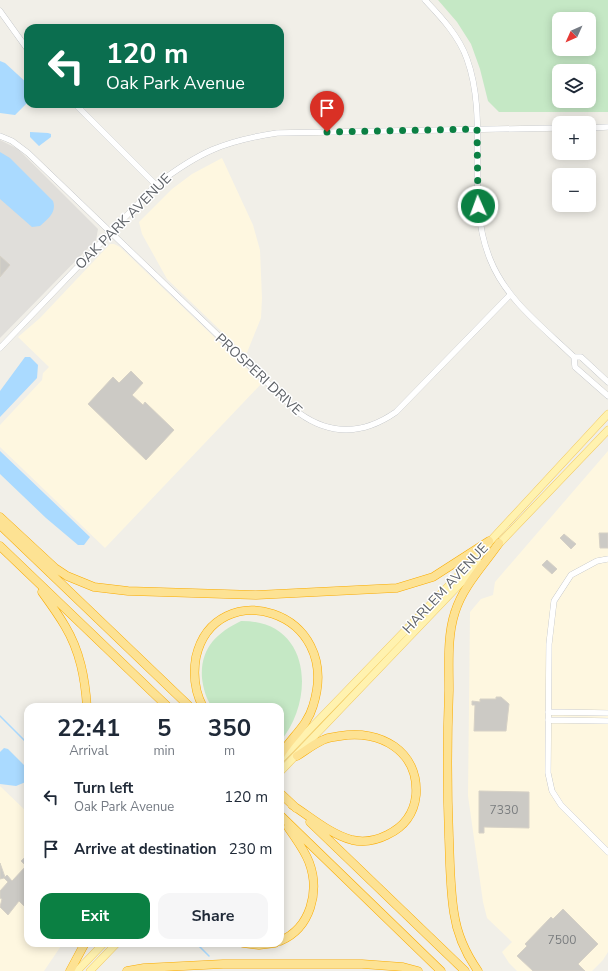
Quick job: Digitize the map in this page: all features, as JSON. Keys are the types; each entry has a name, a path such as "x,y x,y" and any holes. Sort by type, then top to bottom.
{"highway":[{"path":"0,517 62,573 94,587 128,591 256,594 397,588 433,577 489,541"},
{"path":"0,525 186,703"},
{"path":"478,971 469,957 459,934 452,896 448,813 447,725 451,632 455,612 462,597 499,543"},
{"path":"0,546 164,703"},
{"path":"34,580 65,625 75,644 83,674 87,703"},
{"path":"202,703 195,684 195,663 200,647 212,628 228,617 248,611 265,611 288,620 300,630 310,646 316,668 317,687 313,708 307,721 284,751"},
{"path":"292,805 333,833 354,840 376,841 396,831 405,822 413,811 415,800 415,778 407,759 402,752 388,742 373,736 350,734 323,739 297,756"},
{"path":"284,797 465,971"},
{"path":"284,819 441,971"},
{"path":"284,821 308,860 312,873 314,892 310,908 303,922 294,933 284,939"},
{"path":"70,971 83,947"},
{"path":"127,971 144,968 223,964 362,964 398,966 418,971"}],"main road":[{"name":"HARLEM AVENUE","path":"284,756 456,578 608,414"},
{"name":"HARLEM AVENUE","path":"284,769 608,430"},
{"path":"77,971 100,947"},
{"path":"90,971 113,947"}],"street":[{"path":"425,0 444,20 457,39 466,58 473,79 477,129 477,195 481,230 490,261 510,295 574,357 575,367 608,396"},
{"path":"0,11 24,44"},
{"path":"79,108 156,185"},
{"path":"596,128 608,127"},
{"name":"OAK PARK AVENUE","path":"0,348 156,185 180,166 210,149 244,138 277,133 552,128"},
{"name":"PROSPERI DRIVE","path":"0,136 12,141 28,153 299,413 310,421 334,429 361,429 374,426 396,412 510,295"},
{"path":"574,357 581,357 608,382"},
{"path":"608,559 597,561 571,575 554,601 550,620 548,712 548,773 552,791 561,805 608,852"},
{"path":"548,712 608,713"},
{"path":"548,720 608,721"}],"shaded area":[{"path":"0,140 18,149 98,229 96,240 0,338"},
{"path":"222,158 253,225 260,250 262,298 261,318 246,355 167,279 142,234 139,222 172,189 192,174"},
{"path":"110,244 120,247 262,383 105,548 0,447 0,425 42,380 43,373 49,367 18,337 40,318"},
{"path":"608,451 608,952 603,960 592,971 517,971 509,963 502,952 512,942 487,918 483,902 468,796 470,612 481,599 493,595 495,582"},
{"path":"0,786 24,809 24,947 60,947 44,971 0,971"}],"green space":[{"path":"438,0 608,0 608,112 499,112 488,101 480,69 471,44 457,22"},
{"path":"241,621 264,624 282,633 294,648 300,665 302,685 299,705 292,724 284,736 284,703 210,703 208,700 202,678 204,659 211,643 232,626"}],"water":[{"path":"0,61 5,63 24,80 24,106 15,115 0,113"},
{"path":"30,132 48,133 51,134 51,137 39,146 30,137"},
{"path":"0,152 10,158 53,201 53,212 40,226 32,227 0,199"},
{"path":"25,357 30,357 38,365 37,378 0,417 0,391"},
{"path":"0,451 90,537 84,545 78,545 46,518 0,474"},
{"path":"4,748 8,749 24,765 24,783 16,786 0,784 0,752"}],"building":[{"path":"0,256 10,265 0,277"},
{"path":"131,371 143,383 132,395 143,405 145,402 174,430 146,460 88,404 113,377 119,383"},
{"path":"599,533 608,533 608,548 600,548"},
{"path":"564,534 576,544 571,549 560,538"},
{"path":"547,560 557,569 552,574 542,565"},
{"path":"496,697 501,697 509,704 506,731 474,731 475,705 472,705 472,701 480,702 480,699 496,699"},
{"path":"479,791 529,792 529,828 484,827 484,833 479,833"},
{"path":"0,863 5,877 7,875 12,881 24,868 24,906 19,901 8,915 0,907 2,899 0,898 0,891 8,882 4,878 0,879"},
{"path":"563,909 598,944 578,964 585,971 533,971 517,956 527,946 525,944 551,917 553,919"}],"waterway":[{"path":"0,716 24,740"},
{"path":"200,947 209,956"}],"route":[{"path":"327,132 477,129 478,206"}]}
